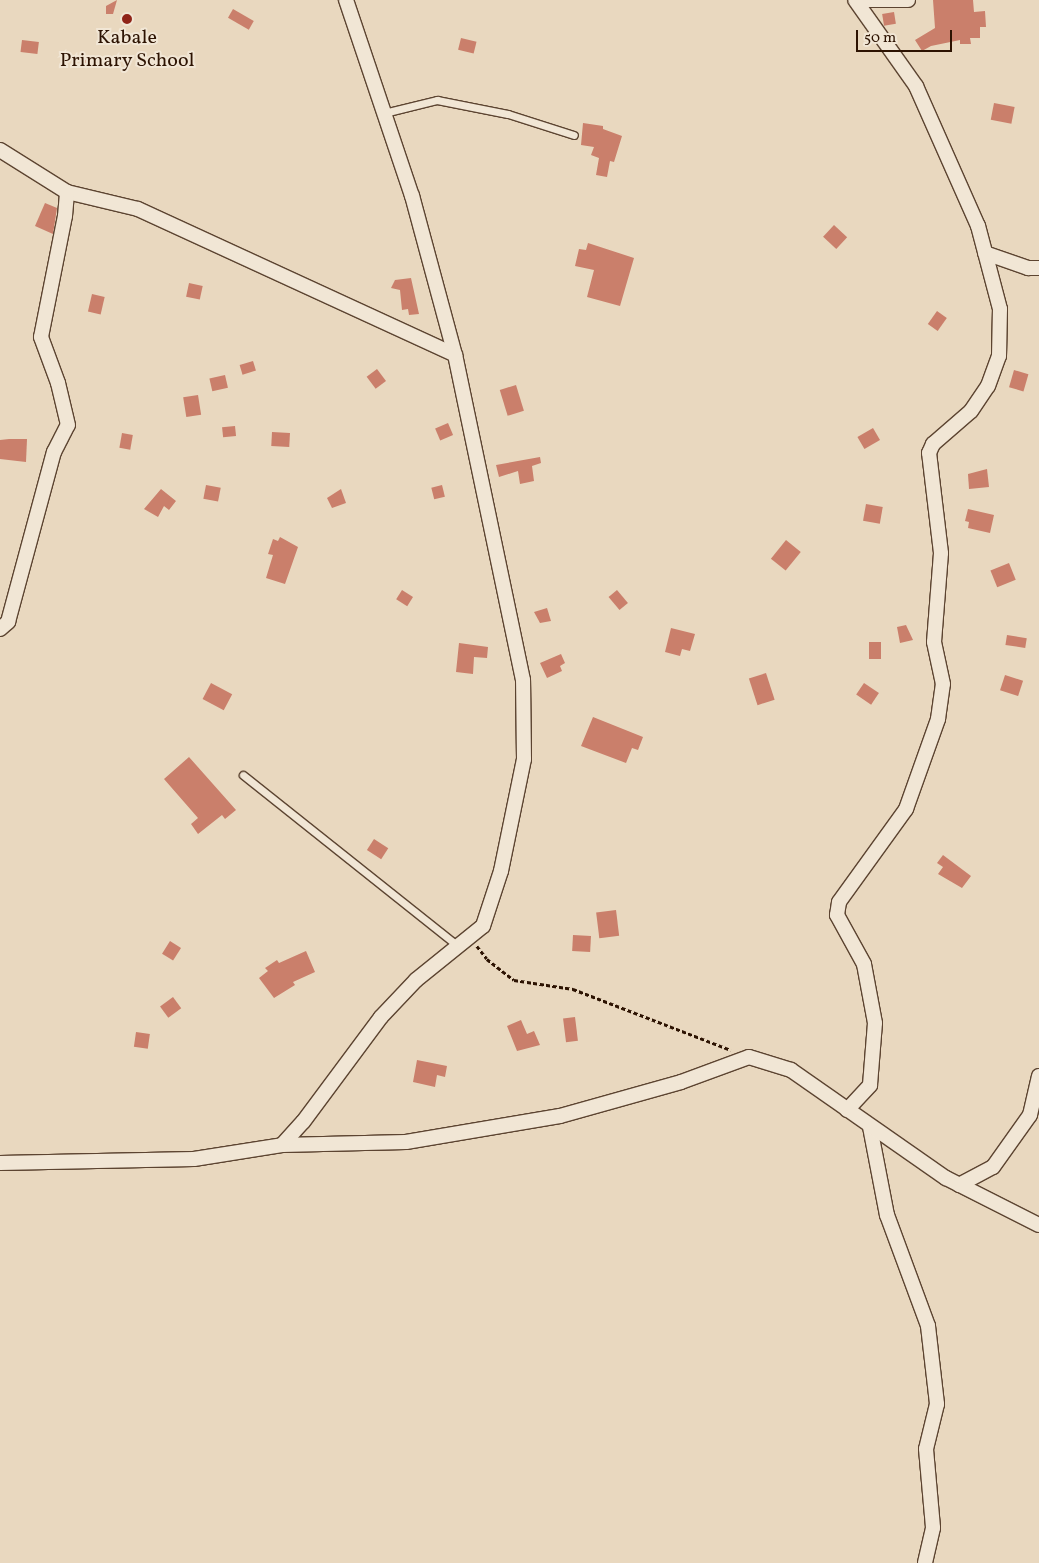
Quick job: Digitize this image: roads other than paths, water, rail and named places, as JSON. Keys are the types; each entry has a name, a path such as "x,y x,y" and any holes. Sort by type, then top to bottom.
{"street":[{"path":"282,1144 303,1122 381,1017 416,980 483,926 505,852 524,759 523,680 455,355 412,196 346,0"},
{"path":"847,1110 870,1085 875,1022 864,964 837,915 839,902 906,809 938,719 942,684 934,642 941,553 929,453 933,444 971,411 988,386 999,356 1000,309 978,226 916,86 855,0"},
{"path":"867,0 908,0"},
{"path":"0,150 67,192 138,209 455,355"},
{"path":"0,629 8,622 54,452 68,425 58,384 41,337 65,216 67,192"},
{"path":"985,253 1028,268 1039,268"},
{"path":"0,1163 194,1159 282,1144 406,1142 560,1116 681,1082 749,1057 792,1070 870,1126 959,1185 1039,1224"},
{"path":"959,1185 993,1167 1030,1114 1039,1076"},
{"path":"870,1126 887,1215 928,1326 936,1404 926,1449 933,1528 925,1563"}],"lane":[{"path":"384,113 437,100 508,114 574,134"},
{"path":"243,775 464,942"}],"place":[{"name":"Kabale Primary School","path":"127,19"}]}
